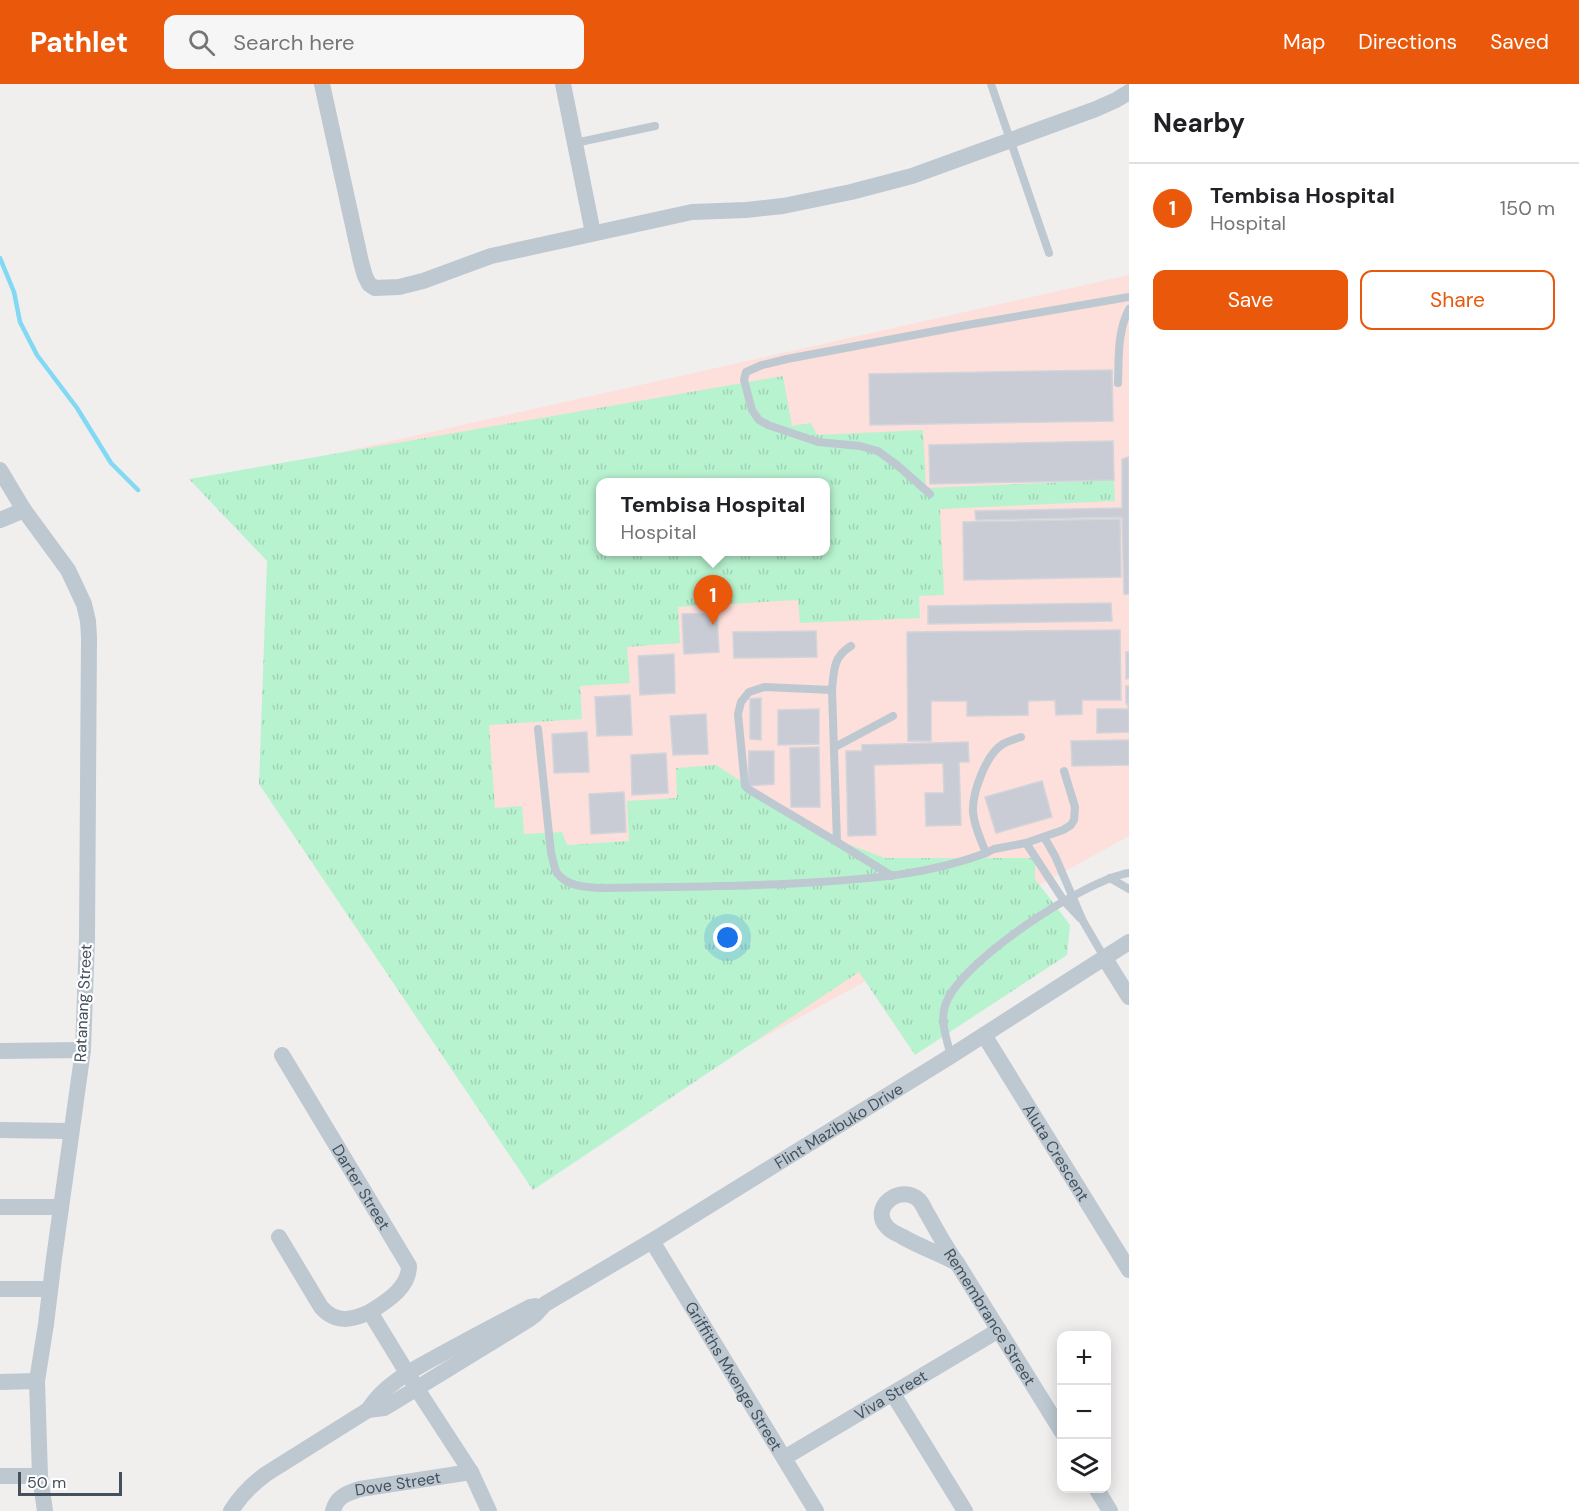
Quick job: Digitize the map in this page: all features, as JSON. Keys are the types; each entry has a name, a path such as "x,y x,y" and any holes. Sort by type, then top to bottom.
{"street":[{"path":"322,84 363,269 369,284 375,288 399,287 491,256 692,212 783,206 851,192 912,176 1096,109 1129,92"},
{"path":"562,84 593,233"},
{"path":"1096,109 1124,84"},
{"name":"Ratanang Street","path":"0,470 24,510 68,570 84,604 88,621 87,927 83,1050 37,1382 40,1476 45,1511"},
{"path":"0,520 24,510"},
{"name":"Flint Mazibuko Drive","path":"231,1511 239,1498 259,1479 368,1410 384,1408 417,1389 528,1320 545,1304 652,1241 951,1056 1129,942"},
{"path":"1104,957 1129,997"},
{"name":"Aluta Crescent","path":"984,1035 1129,1270"},
{"path":"0,1051 83,1050"},
{"name":"Darter Street","path":"279,1237 321,1307 335,1318 349,1319 370,1312 403,1286 407,1280 409,1266 282,1055"},
{"path":"0,1131 71,1131"},
{"name":"Remembrance Street","path":"957,1263 887,1228 881,1213 884,1204 891,1197 899,1194 910,1194 920,1200 1057,1424"},
{"path":"0,1207 61,1207"},
{"name":"Griffiths Mxenge Street","path":"652,1241 816,1511"},
{"path":"0,1289 50,1289"},
{"name":"Flint Mazibuko Drive","path":"368,1410 376,1397 407,1373 530,1306 545,1304"},
{"path":"370,1312 471,1472 489,1511"},
{"name":"Viva Street","path":"784,1458 999,1330"},
{"path":"0,1382 37,1382"},
{"path":"893,1394 965,1511"},
{"name":"Dove Street","path":"333,1511 339,1499 360,1489 471,1472"},
{"path":"0,1476 40,1476"},
{"path":"1099,1493 1110,1511"}],"lane":[{"path":"991,84 1049,252"},
{"path":"575,143 655,126"},
{"path":"930,494 878,451 860,446 818,442 759,420 752,410 744,380 746,372 762,365 787,359 1129,297"},
{"path":"1118,383 1121,334 1123,321 1129,309"},
{"path":"837,842 832,690 838,656 851,645"},
{"path":"832,690 764,687 749,692 741,702 738,714 745,786 892,876"},
{"path":"835,747 892,716"},
{"path":"538,729 551,853 556,872 567,882 580,887 779,884 892,876 933,869 965,861 994,849 1026,843 1071,825 1074,820 1075,807 1064,771"},
{"path":"986,853 973,810 976,789 995,751 1002,744 1021,737"},
{"path":"1044,837 1055,856 1083,921 1104,957"},
{"path":"1026,843 1064,901 1083,921"},
{"path":"951,1056 944,1028 944,1008 948,998 975,966 1027,923 1102,881 1129,873"},
{"path":"1110,878 1129,889"}],"shaded area":[{"path":"1129,275 1129,836 541,1160 294,463"}],"green space":[{"path":"783,376 792,426 811,423 817,435 923,430 926,488 1114,480 1115,501 940,509 944,595 919,596 920,618 800,623 798,600 678,607 680,643 627,647 630,683 580,686 582,719 489,725 495,808 522,806 524,834 562,832 567,845 629,841 627,801 677,798 676,768 716,765 824,835 885,858 1035,858 1035,879 1070,925 1067,955 915,1055 859,972 533,1190 259,784 267,561 189,479"}],"building":[{"path":"1112,370 1113,421 870,425 869,374"},
{"path":"1113,441 1114,480 930,484 929,445"},
{"path":"1129,457 1129,594 1124,594 1122,517 976,520 975,511 1122,508 1122,459"},
{"path":"1120,519 1121,577 964,580 963,522"},
{"path":"1111,603 1112,621 928,624 928,606"},
{"path":"717,613 719,652 684,654 682,614"},
{"path":"1120,630 1121,700 1082,700 1082,714 1056,715 1055,700 1028,701 1028,715 967,716 967,701 931,701 931,741 908,741 907,632"},
{"path":"816,631 817,657 734,658 733,632"},
{"path":"1126,652 1129,652 1129,678 1126,679"},
{"path":"674,654 675,693 640,695 638,656"},
{"path":"1126,686 1129,686 1129,709 1128,703 1126,704"},
{"path":"630,695 632,735 597,736 595,697"},
{"path":"761,698 761,740 750,739 750,699"},
{"path":"819,709 819,744 778,745 778,710"},
{"path":"1097,709 1129,709 1129,732 1097,733"},
{"path":"706,714 708,754 673,755 670,716"},
{"path":"587,732 589,772 554,773 552,734"},
{"path":"1129,740 1129,765 1072,766 1071,741"},
{"path":"968,742 969,762 959,762 961,825 926,826 925,793 944,793 943,763 874,765 876,835 848,836 846,751 862,751 862,745"},
{"path":"819,747 820,807 791,807 790,748"},
{"path":"749,751 774,751 774,784 748,786"},
{"path":"666,753 668,793 632,795 631,755"},
{"path":"1042,781 1052,817 996,833 985,797"},
{"path":"624,792 626,832 591,834 589,794"}],"waterway":[{"path":"0,258 14,292 20,322 37,355 77,408 111,463 138,490"}],"place":[{"name":"Tembisa Hospital","path":"713,625"}]}
